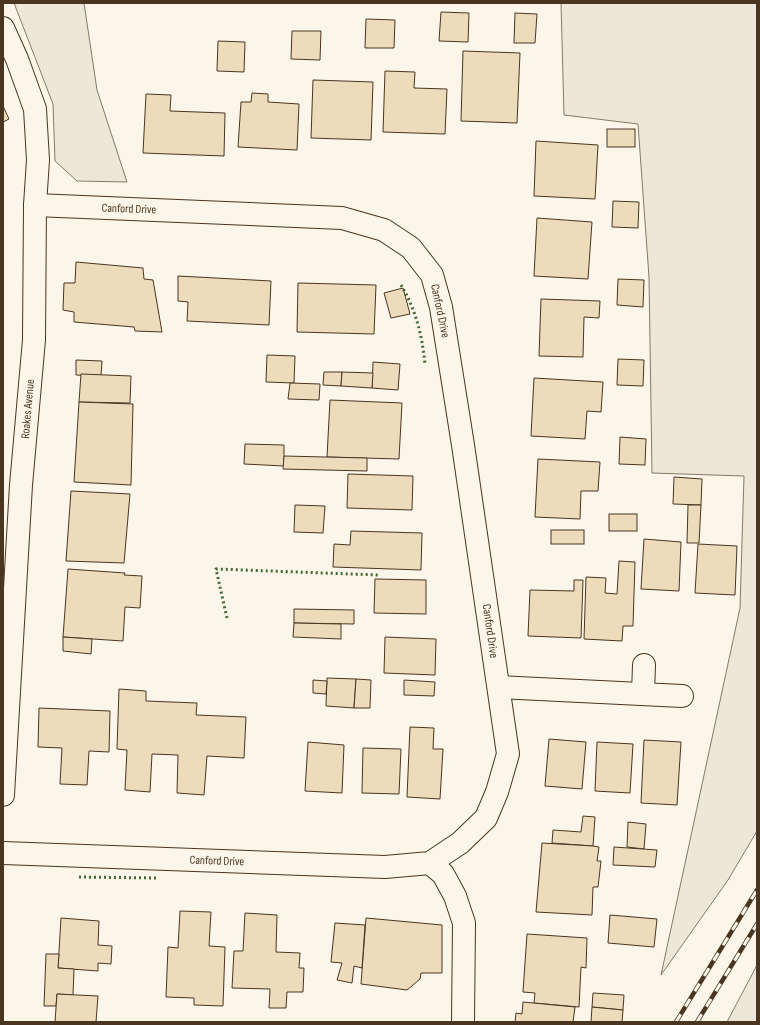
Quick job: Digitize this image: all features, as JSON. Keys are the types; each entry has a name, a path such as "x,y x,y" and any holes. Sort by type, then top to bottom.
{"street":[{"name":"Roakes Avenue","path":"3,28 17,59 34,109 38,160 35,205 34,340 11,513 3,796"},
{"name":"Canford Drive","path":"3,853 385,867 430,863 460,843 486,818 497,792 508,754 441,307 432,275 411,248 384,230 342,218 35,205"},
{"path":"643,694 644,665"},
{"path":"499,687 682,696"},
{"path":"430,863 443,874 456,896 464,923 463,1022"}],"shaded area":[{"path":"14,3 84,3 97,90 127,182 77,181 55,161 53,104"},
{"path":"561,3 757,3 757,831 728,880 661,975 740,608 744,476 652,473 649,277 638,124 564,115"},
{"path":"757,965 757,1022 727,1022"}],"building":[{"path":"441,12 469,13 468,42 439,41"},
{"path":"515,13 537,14 535,43 514,43"},
{"path":"366,19 395,20 394,48 365,48"},
{"path":"292,31 321,31 320,60 291,59"},
{"path":"218,41 245,42 244,72 217,71"},
{"path":"463,51 520,53 517,123 461,121"},
{"path":"385,71 415,72 414,88 447,89 445,134 383,132"},
{"path":"313,80 373,82 371,140 311,138"},
{"path":"252,93 268,94 268,102 299,104 297,150 238,147 241,102 251,102"},
{"path":"146,94 171,95 170,111 225,113 224,156 143,153"},
{"path":"3,106 9,119 3,122"},
{"path":"607,129 635,129 635,147 607,147"},
{"path":"536,141 598,145 595,199 534,196"},
{"path":"613,201 639,202 638,228 612,227"},
{"path":"537,218 592,222 588,279 534,276"},
{"path":"76,262 143,268 144,279 153,280 162,332 135,331 134,327 74,322 74,312 63,310 64,283 75,283"},
{"path":"178,276 271,281 269,325 187,321 188,302 178,301"},
{"path":"618,279 644,280 643,307 617,305"},
{"path":"298,283 376,285 374,334 297,332"},
{"path":"403,288 410,314 391,318 384,293"},
{"path":"541,299 600,301 599,318 584,317 583,357 539,356"},
{"path":"267,355 295,356 294,383 266,382"},
{"path":"618,359 644,360 643,386 617,385"},
{"path":"76,360 102,361 101,376 76,375"},
{"path":"373,362 400,364 398,390 372,388"},
{"path":"324,372 342,372 341,386 323,385"},
{"path":"342,372 373,373 372,388 341,386"},
{"path":"81,374 131,376 130,403 79,402"},
{"path":"534,378 603,382 601,412 587,411 585,439 531,436"},
{"path":"290,383 320,384 319,400 288,399"},
{"path":"330,400 402,403 399,459 327,457"},
{"path":"79,402 133,404 131,485 74,482"},
{"path":"620,437 646,439 645,465 619,464"},
{"path":"245,444 284,445 284,466 244,464"},
{"path":"284,456 367,458 367,471 283,469"},
{"path":"538,459 600,462 598,491 581,491 580,519 535,517"},
{"path":"348,474 413,476 412,510 347,508"},
{"path":"674,477 702,479 701,505 673,504"},
{"path":"71,491 130,494 124,563 66,561"},
{"path":"295,505 325,506 323,533 294,532"},
{"path":"688,505 701,505 699,543 687,543"},
{"path":"609,514 637,514 637,531 609,531"},
{"path":"551,530 584,530 584,544 551,544"},
{"path":"351,531 422,533 421,570 333,567 334,544 350,545"},
{"path":"644,539 681,542 679,591 641,589"},
{"path":"698,544 737,546 735,595 695,593"},
{"path":"619,561 635,562 633,626 623,626 622,641 584,639 586,577 606,578 605,593 617,594"},
{"path":"68,569 125,573 124,575 142,576 140,608 125,607 123,641 63,637"},
{"path":"375,579 426,580 426,614 374,613"},
{"path":"574,580 583,580 581,638 528,636 530,590 574,591"},
{"path":"294,609 354,610 354,624 294,623"},
{"path":"294,623 341,624 341,639 293,637"},
{"path":"63,637 92,639 91,654 63,651"},
{"path":"385,637 436,639 435,675 384,673"},
{"path":"327,678 356,679 354,708 326,706"},
{"path":"356,679 371,680 370,708 354,708"},
{"path":"313,680 327,681 326,694 313,693"},
{"path":"404,680 435,682 434,696 404,695"},
{"path":"119,689 146,691 146,701 197,703 196,715 246,717 244,758 207,756 204,795 177,793 178,755 152,754 150,792 125,790 127,750 117,749"},
{"path":"39,708 110,711 109,752 89,751 87,785 60,784 62,748 38,747"},
{"path":"410,727 434,728 433,749 443,749 440,799 407,797"},
{"path":"549,739 586,742 582,789 545,786"},
{"path":"644,740 681,742 677,805 641,803"},
{"path":"308,742 344,745 342,793 305,791"},
{"path":"597,742 633,744 630,793 595,791"},
{"path":"363,748 401,749 399,794 362,793"},
{"path":"583,816 595,817 593,846 552,843 553,830 581,832"},
{"path":"628,822 646,824 644,849 627,847"},
{"path":"542,843 599,847 597,861 601,861 598,887 593,887 592,915 536,912"},
{"path":"614,847 657,850 655,867 613,865"},
{"path":"180,911 211,912 209,946 225,947 223,1006 194,1005 194,998 166,997 168,947 178,948"},
{"path":"245,913 277,915 276,952 300,953 299,968 304,968 303,992 287,992 286,1008 269,1008 270,989 232,988 234,951 243,951"},
{"path":"610,915 657,919 654,947 608,943"},
{"path":"61,918 99,921 98,945 112,946 111,964 98,963 98,971 58,968"},
{"path":"366,918 442,925 442,973 421,973 420,979 407,990 361,984"},
{"path":"335,923 365,925 362,968 354,966 352,983 337,980 342,963 331,962"},
{"path":"527,934 587,938 586,968 581,967 579,1007 534,1003 535,993 523,992"},
{"path":"46,954 59,954 58,968 74,969 73,995 57,994 56,1006 44,1006"},
{"path":"593,993 624,995 623,1010 592,1007"},
{"path":"57,994 98,996 96,1022 55,1022"},
{"path":"523,1002 575,1007 573,1022 515,1022 516,1013 522,1014"},
{"path":"592,1007 623,1010 622,1022 591,1022"}],"railway":[{"path":"676,1022 757,890"},
{"path":"697,1022 757,924"}],"hedge":[{"path":"401,285 411,304 418,323 425,364"},
{"path":"227,618 216,569 378,575"},
{"path":"79,877 158,878"}]}
